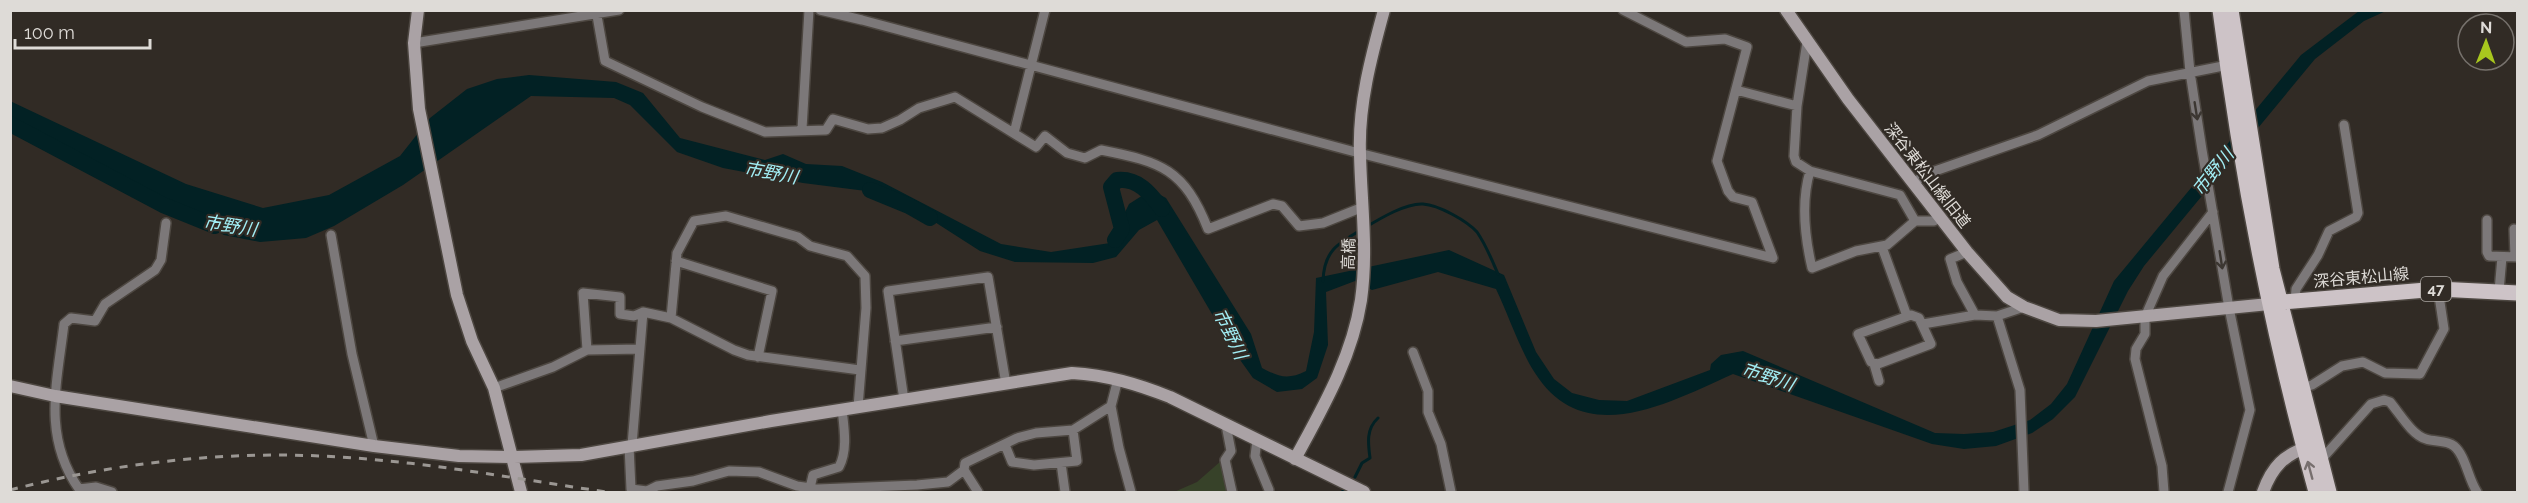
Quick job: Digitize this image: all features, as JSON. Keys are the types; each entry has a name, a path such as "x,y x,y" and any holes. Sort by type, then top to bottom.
{"main road":[{"path":"2220,10 2228,65 2239,99"},
{"path":"2231,10 2239,99 2249,168 2274,303 2310,447 2320,460 2329,492"},
{"name":"深谷東松山線","path":"2274,303 2438,289 2517,293"},
{"path":"2274,303 2301,388 2316,492"}],"street":[{"path":"418,10 414,43 414,72 432,175 457,295 472,341 494,388 514,457 521,492"},
{"path":"414,43 619,10"},
{"path":"802,129 809,10"},
{"path":"820,10 1359,153 1773,258 1752,202 1733,197 1728,191 1717,161 1747,47 1725,39 1686,42 1623,10"},
{"path":"1014,133 1045,10"},
{"name":"高橋","path":"1295,459 1332,391 1346,355 1360,301 1365,237 1359,153 1364,93 1384,10"},
{"name":"深谷東松山線旧道","path":"1786,10 1848,99 1967,252 2007,297 2041,315 2073,321 2140,317"},
{"path":"2184,10 2190,72 2202,150 2229,308 2250,410 2228,492"},
{"path":"597,12 605,61 702,107 765,132 826,130 833,119 868,129 882,128 919,108 955,97 1036,147 1045,136 1067,153 1085,158 1101,150 1165,168 1181,180 1196,200 1208,229 1273,204 1282,206 1299,226 1323,223 1363,207"},
{"path":"1807,42 1797,106 1794,156 1796,162 1810,171 1900,195 1916,221"},
{"path":"1900,195 1932,172 2038,135 2148,81 2228,65"},
{"path":"1736,90 1797,106"},
{"path":"2295,301 2296,289 2318,255 2329,231 2356,217 2358,213 2344,124"},
{"path":"1810,171 1806,191 1805,221 1812,268 1856,251 1882,247 1899,237 1916,221 1934,221 1940,218"},
{"path":"2164,492 2162,466 2135,359 2136,349 2145,334 2140,317 2163,276 2213,212"},
{"path":"671,318 677,253 694,221 726,216 798,237 810,246 847,256 864,276 866,308 858,407"},
{"path":"2487,220 2489,256 2516,257 2514,229"},
{"path":"112,492 96,487 79,489 70,476 54,427 64,324 71,318 95,321 105,304 155,270 161,260 166,223"},
{"path":"331,235 352,354 374,446"},
{"path":"1882,247 1907,316"},
{"path":"1967,252 1950,259 1961,291 1975,315"},
{"path":"2499,291 2502,257"},
{"path":"676,261 772,291 758,357"},
{"path":"904,400 888,291 988,277 1006,384"},
{"path":"2301,388 2312,385 2342,366 2363,362 2385,374 2420,374 2444,328 2438,289"},
{"path":"587,350 583,293 620,297 620,314 633,316 643,312 671,318 734,350 758,357 860,370"},
{"path":"2140,317 2274,303"},
{"path":"1923,324 1975,315 1997,316 2024,308"},
{"path":"643,312 630,445 631,489 647,491 657,486 693,481 729,471 759,472 797,486 810,488 948,482 964,470"},
{"path":"1874,364 1931,344 1919,318 1907,316 1858,334 1874,364 1879,381"},
{"path":"1997,316 2020,390 2024,492"},
{"path":"895,342 997,327"},
{"path":"494,388 553,367 587,350 640,349"},
{"path":"1413,352 1428,391 1428,412 1441,444 1451,492"},
{"path":"10,386 56,396 374,446 459,456 514,457 581,455 842,409 1072,373 1097,374 1118,379 1170,398 1364,492"},
{"path":"1118,379 1111,406 1131,492"},
{"path":"2320,460 2371,404 2384,400 2390,402 2417,434 2425,439 2453,445 2461,455 2470,482 2477,492"},
{"path":"978,492 964,470 964,463 1017,438 1036,433 1073,429 1111,406"},
{"path":"810,488 813,475 839,467 843,461 842,409"},
{"path":"1226,426 1230,451 1225,460 1232,492"},
{"path":"1005,445 1012,462 1034,465 1077,461 1073,429"},
{"path":"1257,441 1255,456 1269,490"},
{"path":"2263,492 2273,468 2282,460 2310,447"},
{"path":"1061,463 1065,492"}],"green space":[{"path":"1221,461 1230,492 1174,492 1197,482"}],"water":[{"path":"2359,11 2386,11 2364,21 2315,59 2144,266 2128,291 2075,397 2053,419 2032,433 1996,446 1964,449 1932,444 1733,374 1655,407 1628,413 1602,415 1577,410 1555,396 1535,373 1519,343 1496,289 1438,272 1372,290 1355,281 1326,292 1328,345 1317,378 1302,389 1277,392 1253,378 1233,350 1157,220 1139,230 1116,257 1093,263 1015,262 980,251 902,201 866,191 803,183 723,168 677,152 630,105 614,98 531,96 403,185 334,226 306,238 260,242 224,235 11,125 10,101 186,184 263,208 329,195 400,156 430,118 467,89 497,79 529,75 616,82 643,93 680,138 765,160 783,154 806,164 842,166 882,182 1001,244 1051,252 1110,243 1129,204 1151,190 1166,198 1251,334 1262,368 1274,374 1294,376 1306,371 1314,332 1316,278 1449,250 1504,275 1536,352 1554,379 1572,393 1599,400 1627,401 1710,370 1711,364 1721,355 1743,351 1935,433 1964,434 1993,432 2030,420 2051,404 2067,384 2114,281 2301,55"}],"waterway":[{"name":"市野川","path":"10,124 163,205 215,226"},
{"name":"市野川","path":"1115,240 1122,229 1111,187 1117,180 1137,184 1148,192 1162,209"},
{"name":"市野川","path":"870,190 909,206 930,218"},
{"path":"1366,227 1394,212 1416,204 1437,207 1460,219 1477,232 1498,274"},
{"path":"1323,281 1329,255 1339,244 1361,230"},
{"path":"1355,477 1362,463 1370,458 1368,442 1371,427 1378,418"}],"railway":[{"path":"10,490 138,465 267,455 386,461 449,468 607,492"}]}
